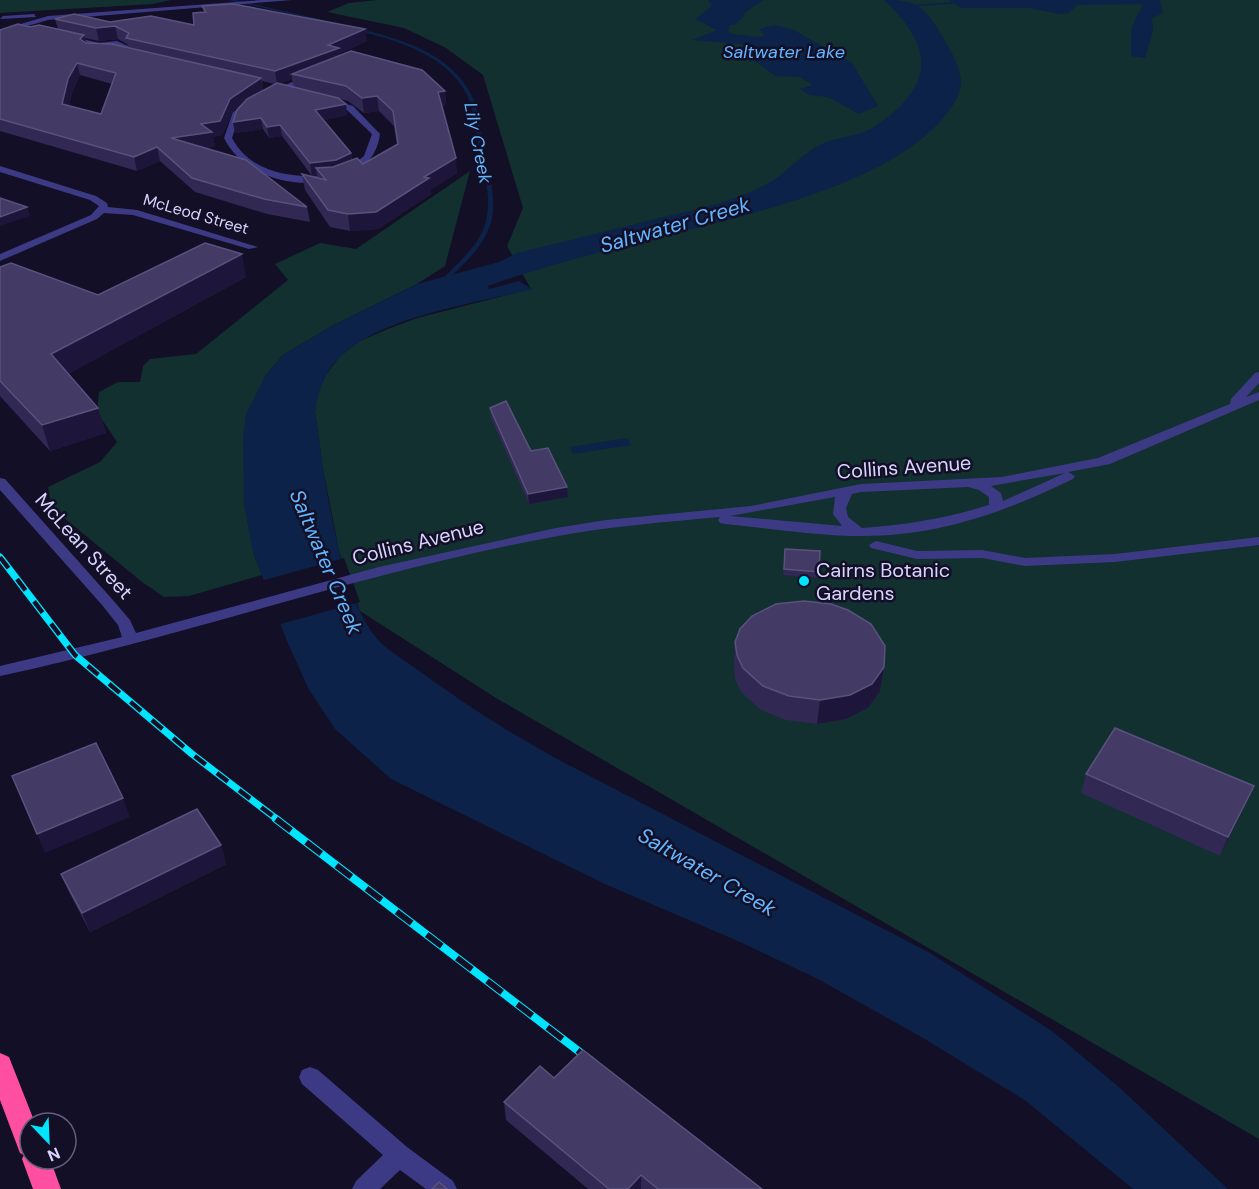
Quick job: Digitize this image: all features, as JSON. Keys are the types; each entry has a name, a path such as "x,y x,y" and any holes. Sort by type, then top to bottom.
{"highway":[{"path":"0,1065 18,1112"},
{"path":"40,1171 47,1189"}],"street":[{"path":"1,18 289,0"},
{"path":"0,33 48,18 214,6"},
{"path":"72,14 154,12 164,19"},
{"path":"1,18 16,19 20,26 41,32"},
{"path":"0,33 31,34"},
{"path":"53,35 95,46"},
{"path":"61,41 95,46 125,45 124,49 116,52 129,55"},
{"path":"316,97 344,105 359,116 376,134 373,151 363,165 346,173 309,180 294,179 246,162 231,147 228,138 236,114 279,90 320,74"},
{"path":"268,88 300,94"},
{"path":"0,169 93,198 104,206 94,217 0,258"},
{"name":"McLeod Street","path":"102,210 134,212 254,246"},
{"name":"Collins Avenue","path":"1228,409 1259,376"},
{"name":"Collins Avenue","path":"671,519 749,521 861,532 924,527 996,508 1259,396"},
{"name":"Collins Avenue","path":"0,671 75,655 379,572 556,532 606,524 751,510 847,490 967,483 1036,476 1105,461"},
{"name":"McLean Street","path":"0,482 107,602 125,624 131,640"},
{"path":"967,483 984,487 996,496 996,508"},
{"path":"847,490 838,503 838,512 847,525 861,532"},
{"path":"876,545 917,555 982,554 1025,562 1115,558 1259,541"},
{"name":"Collins Avenue","path":"0,681 75,655"},
{"path":"310,1077 399,1155 445,1189"},
{"path":"364,1189 399,1155"}],"green space":[{"path":"0,0 171,0 153,4 0,13"},
{"name":"Cairns Botanic Gardens","path":"377,0 1259,0 1259,1139 496,698 360,611 339,551 323,469 315,412 317,394 326,375 340,356 360,341 388,329 417,318 531,289 507,246 523,208 483,75 446,48 404,28 327,12 349,3"},
{"path":"470,171 445,266 417,284 332,326 283,355 265,376 253,552 262,575 189,596 164,597 142,582 52,508 48,487 100,462 117,442 97,412 99,392 118,382 140,382 143,366 150,359 196,354 288,280 275,264 320,243 356,249"}],"water":[{"name":"Saltwater Lake","path":"708,0 764,0 744,13 736,24 730,25 728,31 732,34 761,37 765,35 759,29 774,25 792,29 852,63 878,106 859,114 828,97 809,95 800,89 813,85 800,77 776,76 747,56 753,49 742,44 692,40 717,30 695,19 712,6"},
{"name":"Saltwater Creek","path":"884,0 912,3 930,17 954,58 961,78 959,92 947,113 920,140 885,163 844,183 798,199 751,214 572,260 488,286 489,289 519,281 532,289 406,320 360,341 336,361 323,381 315,412 328,500 344,567 366,623 381,643 435,683 470,707 561,761 930,953 1052,1031 1120,1088 1228,1189 1133,1189 1026,1101 923,1038 818,979 738,941 607,885 391,779 335,729 308,688 287,641 253,552 244,505 243,439 246,414 265,376 283,355 332,326 417,284 499,262 517,253 728,201 774,180 818,146 874,127 894,112 908,97 917,82 921,66 920,51 913,34"},
{"path":"949,0 1160,0 1163,13 1152,18 1153,31 1145,58 1131,56 1131,28 1143,4 1077,5 1069,13 1059,14 1030,8 961,8"},
{"path":"627,438 631,445 573,454 570,447"}],"pier":[{"path":"344,558 360,602 277,625 261,581"}],"building":[{"path":"233,4 365,29 328,45 339,48 275,71 126,38 129,33 115,26 96,28 55,19 74,14 110,22 151,16 194,25 193,13 206,12 202,6"},
{"path":"18,24 30,27 39,25 84,35 80,39 86,43 112,44 261,78 230,99 220,121 201,124 212,132 171,138 246,160 307,207 264,199 192,178 157,147 134,157 0,119 0,30","holes":["77,63 116,73 101,114 62,104 68,79"]},
{"path":"351,51 422,70 445,91 438,92 456,158 424,177 429,178 376,212 348,214 328,210 302,174 326,180 316,168 333,167 357,158 363,164 398,144 393,111 377,96 362,98 346,86 292,74"},
{"path":"277,83 338,98 346,104 315,110 351,153 336,160 310,163 280,125 267,127 261,118 233,122 237,110 247,99"},
{"path":"0,198 27,207 0,217"},
{"path":"205,243 242,254 51,354 98,408 42,425 0,381 0,267 11,263 98,295"},
{"path":"506,401 531,451 548,448 567,487 528,494 490,408"},
{"path":"785,549 820,551 819,572 784,569"},
{"path":"804,601 831,604 848,610 871,624 885,646 884,667 872,684 850,695 820,700 789,696 763,686 743,668 737,655 735,642 740,629 752,616 776,604"},
{"path":"1115,728 1254,786 1228,837 1086,774"},
{"path":"96,743 123,798 37,834 12,776"},
{"path":"197,809 221,845 82,913 61,874"},
{"path":"583,1050 762,1189 658,1189 641,1175 628,1189 609,1189 504,1102 540,1066 554,1078"},
{"path":"439,1182 447,1189 432,1189"}],"waterway":[{"name":"Lily Creek","path":"230,0 335,23"},
{"path":"917,5 952,3"},
{"name":"Lily Creek","path":"356,29 404,43 435,59 460,80 472,101 489,186 489,221 476,246 442,283"}],"railway":[{"path":"0,557 75,655 192,754 278,820"},
{"path":"276,819 594,1063"}],"place":[{"name":"Cairns Botanic Gardens","path":"804,581"}]}
